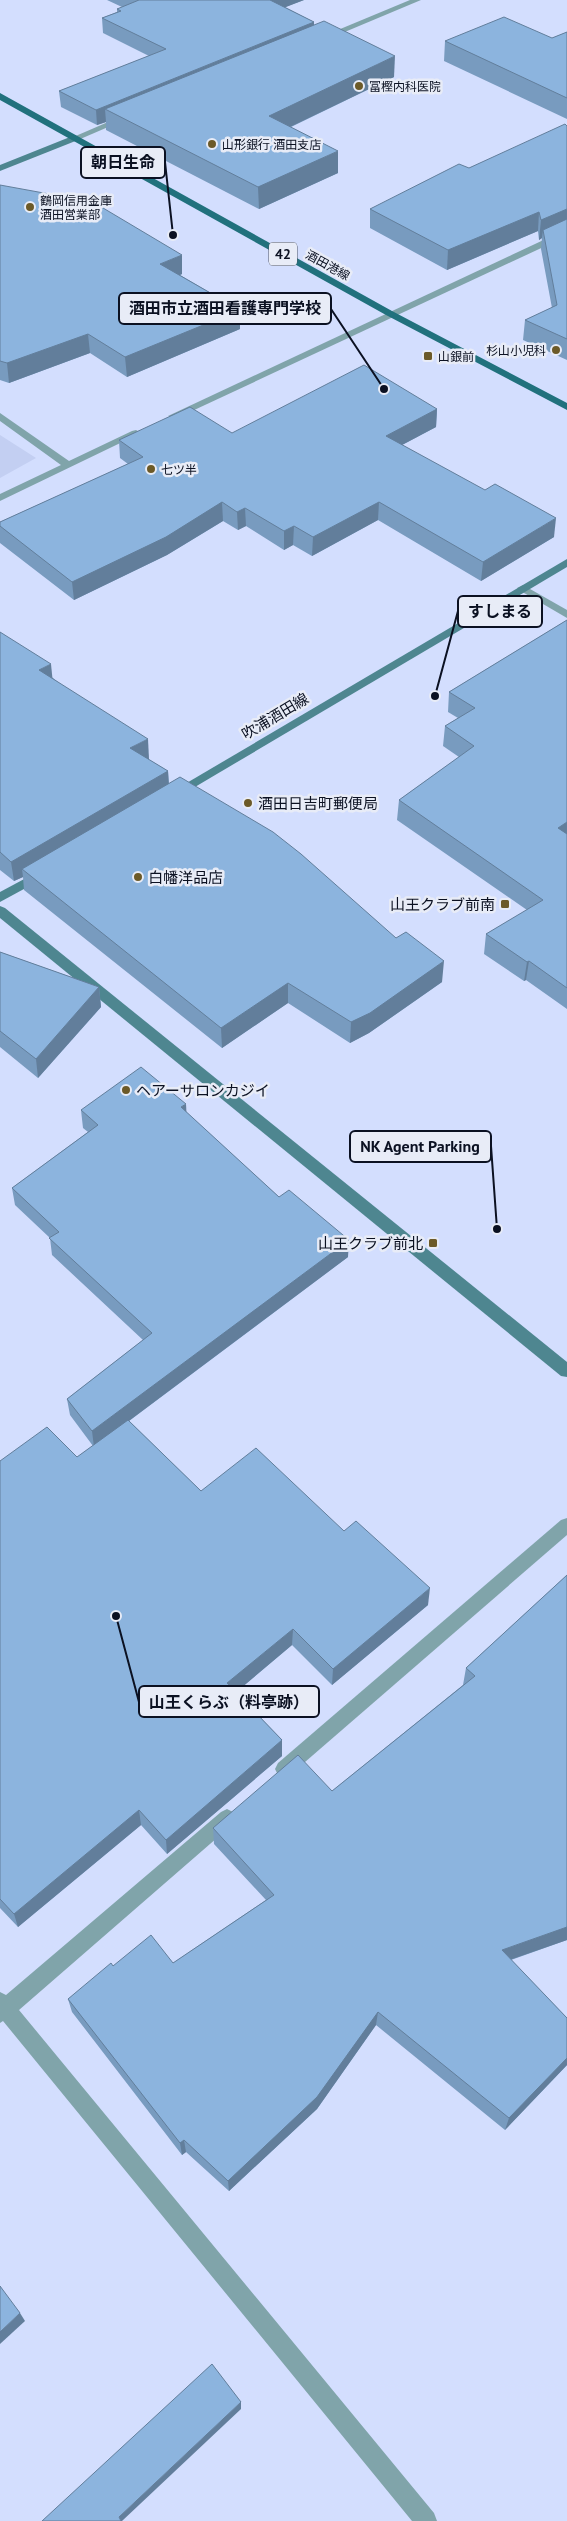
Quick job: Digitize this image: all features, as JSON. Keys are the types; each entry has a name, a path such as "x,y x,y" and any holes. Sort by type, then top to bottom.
{"main road":[{"name":"酒田港線","path":"0,96 389,313 567,407"}],"street":[{"path":"316,41 417,0"},
{"path":"0,168 131,116"},
{"path":"166,419 389,313 567,232"},
{"path":"0,416 68,465"},
{"path":"0,498 148,427"},
{"name":"吹浦酒田線","path":"163,801 567,562"},
{"path":"523,588 567,614"},
{"path":"0,898 51,867"},
{"path":"0,911 567,1371"},
{"path":"267,1783 567,1525"},
{"path":"238,1809 2,2008 426,2521"}],"shaded area":[{"path":"0,435 36,458 0,478"}],"building":[{"path":"139,0 270,0 314,22 96,110 59,91 166,49 102,18 121,11 117,9"},
{"path":"504,17 552,38 567,32 567,98 445,41"},
{"path":"324,21 395,56 269,116 338,151 258,187 105,109"},
{"path":"565,124 567,126 567,209 541,220 539,212 448,250 370,209 459,164 469,168"},
{"path":"0,185 93,202 182,255 160,264 240,310 125,357 88,334 7,363 0,361"},
{"path":"567,219 567,339 525,320 557,305 543,230"},
{"path":"364,365 437,409 386,436 485,490 495,484 556,518 483,562 379,502 313,537 294,526 284,531 245,508 237,512 222,502 166,537 72,582 0,526 0,522 143,457 119,440 190,407 232,433"},
{"path":"567,620 567,822 558,828 567,834 567,988 486,934 543,900 399,800 474,746 445,726 475,708 449,692"},
{"path":"0,632 51,664 39,670 148,739 130,748 168,771 11,862 0,852"},
{"path":"180,777 273,832 301,854 396,938 406,932 444,961 370,1013 351,1022 288,983 221,1028 22,869"},
{"path":"0,952 99,987 36,1059 0,1031"},
{"path":"141,1067 186,1104 181,1107 279,1197 289,1190 349,1240 92,1431 67,1399 152,1333 49,1238 59,1232 12,1188 98,1125 81,1110"},
{"path":"128,1420 201,1491 256,1448 344,1531 356,1521 430,1588 333,1669 293,1629 227,1683 282,1740 166,1840 139,1810 14,1914 0,1899 0,1461 47,1427 77,1457"},
{"path":"567,1575 567,1927 502,1950 567,2018 567,2058 509,2118 378,2012 317,2097 228,2181 184,2140 180,2143 68,1999 111,1963 113,1966 151,1935 173,1963 274,1895 213,1828 298,1755 332,1791 475,1676 466,1668"},
{"path":"0,2286 20,2313 0,2332"},
{"path":"212,2364 241,2402 119,2517 121,2521 42,2521"}],"place":[{"name":"冨樫内科医院","path":"359,86"},
{"name":"山形銀行 酒田支店","path":"212,144"},
{"name":"鶴岡信用金庫 酒田営業部","path":"30,207"},
{"name":"朝日生命","path":"173,235"},
{"name":"杉山小児科","path":"556,350"},
{"name":"山銀前","path":"428,356"},
{"name":"酒田市立酒田看護専門学校","path":"384,389"},
{"name":"七ツ半","path":"151,469"},
{"name":"すしまる","path":"435,696"},
{"name":"酒田日吉町郵便局","path":"248,803"},
{"name":"白幡洋品店","path":"138,877"},
{"name":"山王クラブ前南","path":"505,904"},
{"name":"ヘアーサロンカジイ","path":"126,1090"},
{"name":"NK Agent Parking","path":"497,1229"},
{"name":"山王クラブ前北","path":"433,1243"},
{"name":"山王くらぶ（料亭跡）","path":"116,1616"}]}
